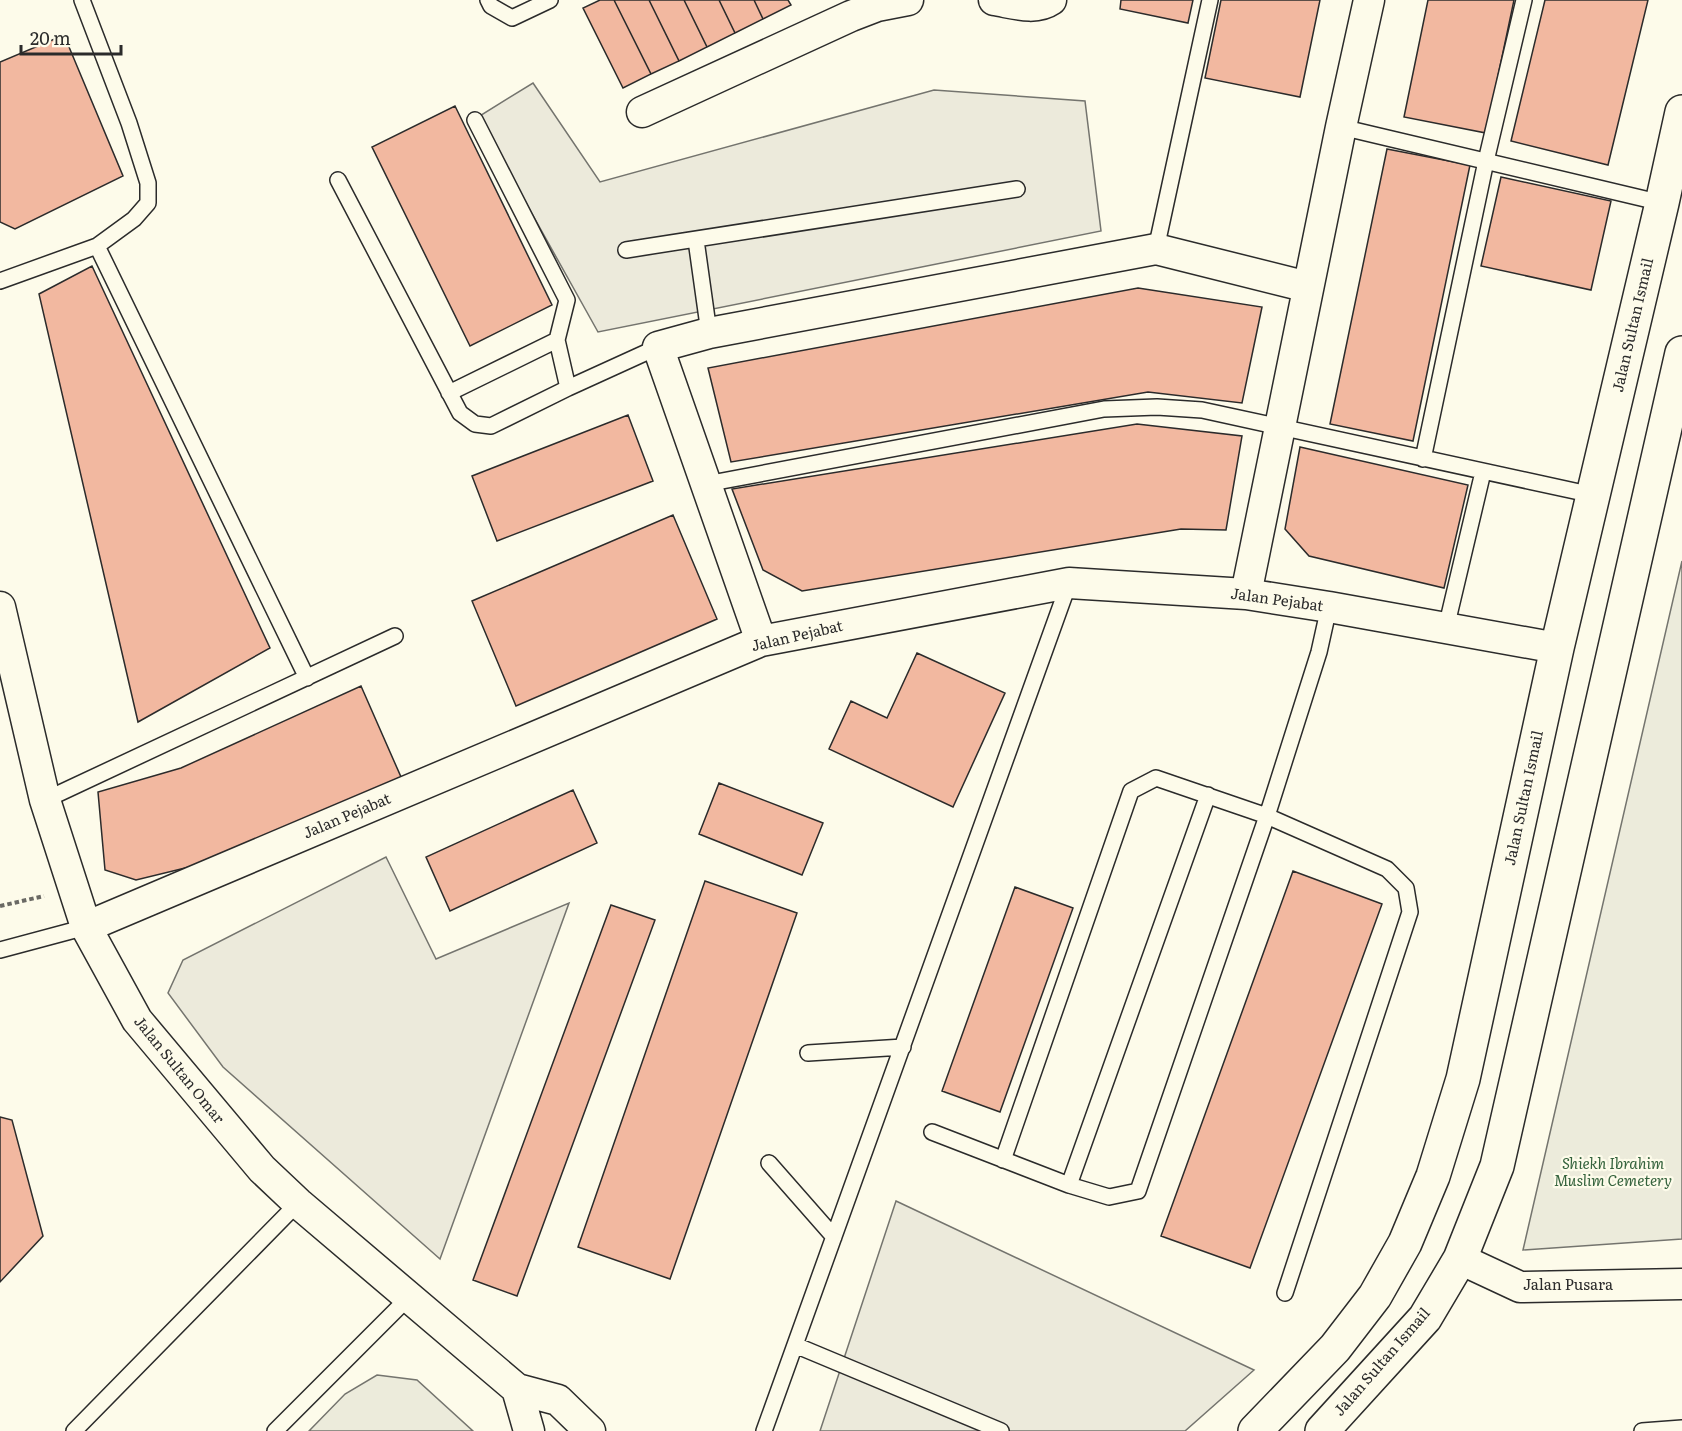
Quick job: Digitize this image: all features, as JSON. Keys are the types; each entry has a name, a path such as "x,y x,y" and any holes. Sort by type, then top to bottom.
{"main road":[{"name":"Jalan Sultan Ismail","path":"1255,1431 1335,1348 1375,1296 1405,1243 1433,1176 1463,1079 1557,648 1682,112"},
{"name":"Jalan Sultan Ismail","path":"1322,1431 1425,1317 1460,1259 1497,1166 1682,353"}],"street":[{"path":"642,112 851,16 877,6 908,0"},
{"path":"994,0 1029,6 1044,5 1051,0"},
{"path":"1246,594 1369,0"},
{"path":"761,641 658,347 709,333 1156,249 1308,287"},
{"name":"Jalan Pejabat","path":"86,927 761,641 1069,583 1246,594 1557,648"},
{"name":"Jalan Sultan Omar","path":"0,607 45,800 86,927 137,1020 262,1169 298,1203 518,1389 558,1400 590,1431"},
{"name":"Jalan Pusara","path":"1460,1259 1520,1287 1682,1284"},
{"path":"518,1389 530,1431"}],"lane":[{"path":"0,281 96,246 134,219 148,202 148,183 129,123 82,0"},
{"path":"488,0 491,6 512,18 550,0"},
{"path":"1156,249 1210,0"},
{"path":"1423,459 1486,161 1524,0"},
{"path":"475,120 567,300 557,340 568,388"},
{"path":"1341,127 1662,203"},
{"path":"338,180 460,413 475,424 491,426 658,347"},
{"path":"627,250 1017,189"},
{"path":"696,240 709,333"},
{"path":"96,246 307,678"},
{"path":"449,393 557,340"},
{"path":"706,484 1104,409 1157,408 1202,410 1593,495"},
{"path":"1446,628 1483,472"},
{"path":"764,1431 1069,583"},
{"path":"932,1132 1069,1185 1108,1197 1138,1191 1266,816 1319,652 1329,607"},
{"path":"45,800 395,636"},
{"path":"1003,1160 1131,791 1156,778 1266,816 1388,869 1406,888 1410,912 1285,1293"},
{"path":"1069,1185 1208,795"},
{"path":"0,950 86,927"},
{"path":"808,1053 903,1047"},
{"path":"769,1163 834,1237"},
{"path":"74,1431 298,1203"},
{"path":"275,1431 409,1297"},
{"path":"795,1345 1000,1431"},
{"path":"1642,1431 1682,1428"}],"path":[{"path":"0,906 74,890"}],"green space":[{"name":"Shiekh Ibrahim Muslim Cemetery","path":"1682,561 1682,1239 1523,1250"},
{"path":"377,1375 417,1380 473,1431 309,1431 345,1394"}],"shaded area":[{"path":"533,83 600,182 934,90 1085,101 1101,231 598,332 478,117"},
{"path":"386,857 436,959 569,903 440,1259 223,1067 168,993 183,960"},
{"path":"896,1201 1254,1370 1185,1431 820,1431"}],"building":[{"path":"600,0 614,0 651,74 623,88 583,8"},
{"path":"614,0 649,0 679,61 651,74"},
{"path":"649,0 684,0 707,47 679,61"},
{"path":"684,0 719,0 735,33 707,47"},
{"path":"719,0 754,0 763,19 735,33"},
{"path":"754,0 788,0 791,5 763,19"},
{"path":"1121,0 1193,0 1188,23 1120,9"},
{"path":"1221,0 1320,0 1300,97 1205,78"},
{"path":"1428,0 1514,0 1486,133 1404,117"},
{"path":"1545,0 1648,0 1608,165 1511,141"},
{"path":"64,35 123,176 15,229 0,222 0,62"},
{"path":"455,106 552,305 470,346 372,147"},
{"path":"1387,149 1470,165 1413,441 1330,424"},
{"path":"1501,177 1611,201 1591,290 1481,266"},
{"path":"92,266 270,648 138,722 39,294"},
{"path":"1138,288 1262,307 1242,403 1148,392 731,462 708,368"},
{"path":"628,415 653,481 497,541 472,476"},
{"path":"1137,424 1242,436 1226,530 1181,529 802,591 763,570 732,489"},
{"path":"1300,447 1468,485 1444,588 1309,556 1285,529"},
{"path":"673,515 717,619 516,706 472,601"},
{"path":"917,653 1005,693 953,807 829,749 851,701 887,718"},
{"path":"361,686 401,777 222,859 136,880 105,870 98,792 181,768"},
{"path":"719,783 823,823 802,875 699,834"},
{"path":"573,790 597,843 450,911 426,857"},
{"path":"1293,871 1382,904 1250,1268 1161,1236"},
{"path":"705,881 797,913 670,1279 578,1247"},
{"path":"1015,887 1073,908 1000,1112 942,1091"},
{"path":"611,905 655,920 517,1296 473,1280"},
{"path":"0,1117 12,1120 43,1236 0,1282"}]}
